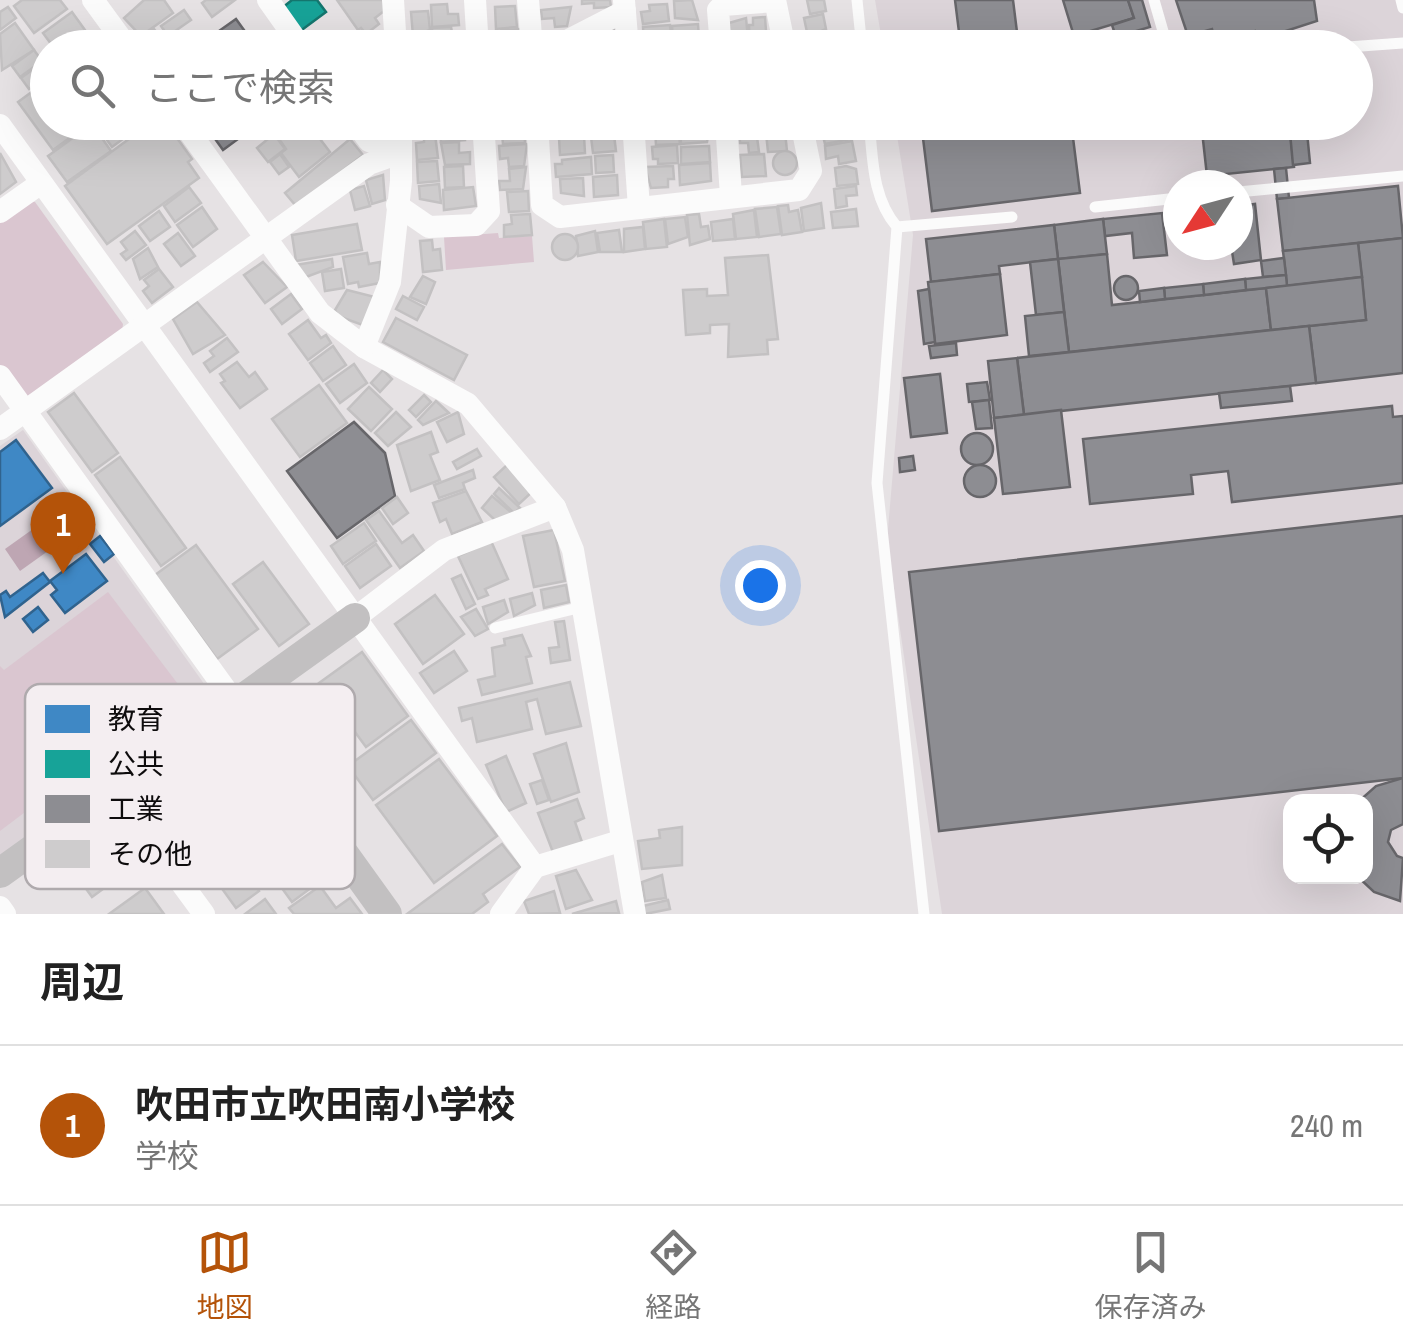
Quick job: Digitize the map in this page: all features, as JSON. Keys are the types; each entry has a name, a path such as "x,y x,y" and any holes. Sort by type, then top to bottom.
{"street":[{"path":"93,0 115,30"},
{"path":"268,0 289,30"},
{"path":"393,0 395,30"},
{"path":"475,0 477,30"},
{"path":"528,0 530,30"},
{"path":"719,30 718,10 723,5 775,0 781,30"},
{"path":"584,30 625,5 627,30"},
{"path":"0,124 535,867"},
{"path":"195,140 320,314 364,347 468,404 555,507 573,550 635,914"},
{"path":"368,140 400,153"},
{"path":"364,347 390,282 400,140"},
{"path":"396,204 429,227 476,225 489,211 484,140"},
{"path":"538,140 542,205 560,217 799,190 811,171 805,140"},
{"path":"634,140 640,208"},
{"path":"727,140 732,196"},
{"path":"0,429 369,164 400,153"},
{"path":"0,212 41,182"},
{"path":"0,376 222,684"},
{"path":"264,684 444,550 555,507"},
{"path":"501,914 535,867 620,841"},
{"path":"0,874 25,856"},
{"path":"355,868 388,914"},
{"path":"186,889 204,914"},
{"path":"0,907 5,914"}],"lane":[{"path":"857,0 860,30"},
{"path":"1154,0 1163,30"},
{"path":"1400,0 1403,8"},
{"path":"1373,45 1403,43"},
{"path":"872,140 876,183 884,212 897,227 877,484 924,914"},
{"path":"1253,191 1403,176"},
{"path":"1096,206 1163,199"},
{"path":"897,227 1012,217"},
{"path":"495,628 582,607"}],"shaded area":[{"path":"875,0 1403,0 1403,914 942,914 887,541 913,235 898,140 1373,140 1373,30 880,30"},
{"path":"27,200 35,202 123,324 122,333 34,397 22,396 0,366 0,220"},
{"path":"498,233 499,238 532,236 534,262 446,270 444,237"},
{"path":"23,430 204,684 25,684 25,838 0,856 0,446"},
{"path":"61,509 76,531 20,571 5,549"},
{"path":"108,592 178,684 25,684 25,812 0,831 0,666 4,670"}],"building: 教育":[{"path":"16,440 52,488 0,526 0,452"},
{"path":"100,536 114,554 104,562 90,544"},
{"path":"86,554 107,581 65,613 51,595 57,590 50,581"},
{"path":"43,573 50,582 5,617 0,595 6,591 10,597"},
{"path":"38,607 48,620 33,632 23,619"}],"building: 公共":[{"path":"292,0 317,0 326,12 298,30 282,8"}],"building: 工業":[{"path":"955,0 1013,0 1017,30 959,30"},
{"path":"1063,0 1128,0 1134,18 1094,30 1072,30"},
{"path":"1128,0 1142,0 1150,27 1114,30 1112,25 1134,18"},
{"path":"1176,0 1314,0 1317,21 1289,30 1186,30"},
{"path":"236,19 244,30 220,30"},
{"path":"216,140 237,140 223,150"},
{"path":"923,140 1073,140 1080,193 932,211"},
{"path":"1203,140 1291,140 1294,167 1206,170"},
{"path":"1291,140 1308,140 1310,163 1293,165"},
{"path":"1286,168 1289,198 1277,199 1274,169"},
{"path":"1398,186 1403,238 1283,251 1277,199"},
{"path":"1253,204 1261,260 1234,264 1233,260 1253,260"},
{"path":"1162,213 1163,255 1134,258 1132,233 1105,236 1103,219"},
{"path":"1103,219 1107,254 1058,259 1054,225"},
{"path":"1054,225 1058,259 999,266 1000,274 931,282 926,239"},
{"path":"1403,238 1403,373 1316,383 1309,326 1366,320 1358,243"},
{"path":"1358,243 1362,277 1287,286 1283,251"},
{"path":"1107,254 1112,305 1266,288 1271,330 1069,352 1058,259"},
{"path":"1284,258 1286,275 1263,277 1261,261"},
{"path":"1058,259 1064,312 1036,315 1030,262"},
{"path":"1000,274 1007,335 935,344 928,282"},
{"path":"1286,275 1287,286 1246,290 1245,279"},
{"path":"1126,276 1135,279 1135,297 1126,300 1117,297 1114,288 1117,279"},
{"path":"1362,277 1366,320 1271,330 1266,288"},
{"path":"1245,279 1246,290 1204,295 1203,284"},
{"path":"1203,284 1204,295 1165,299 1164,288"},
{"path":"1164,288 1165,299 1140,302 1139,291"},
{"path":"929,289 935,342 924,344 918,291"},
{"path":"1064,312 1069,352 1029,356 1025,316"},
{"path":"1309,326 1316,383 1024,415 1017,358"},
{"path":"956,343 957,355 931,358 929,346"},
{"path":"1017,358 1024,415 994,418 988,361"},
{"path":"940,374 947,433 911,437 904,378"},
{"path":"987,382 990,400 969,402 967,384"},
{"path":"1290,386 1292,401 1221,408 1219,393"},
{"path":"989,400 992,428 976,429 972,402"},
{"path":"1392,406 1393,417 1403,416 1403,483 1232,502 1228,471 1191,475 1193,494 1090,504 1083,439"},
{"path":"1061,410 1070,487 1003,494 994,418"},
{"path":"354,422 385,453 395,496 337,538 287,471"},
{"path":"977,433 988,438 993,449 988,460 977,465 966,460 961,449 966,438"},
{"path":"913,456 915,470 900,472 899,458"},
{"path":"980,465 991,470 996,481 991,492 980,497 969,492 964,481 969,470"},
{"path":"1403,516 1403,778 939,831 909,572"},
{"path":"1403,778 1403,824 1391,830 1388,842 1397,856 1403,858 1400,901 1374,892 1366,884 1373,884 1373,794 1367,794 1376,786"}],"building: その他":[{"path":"22,0 60,0 67,9 38,30 32,30 14,6"},
{"path":"144,0 164,0 173,13 149,30 135,30 124,18"},
{"path":"235,0 212,17 202,3"},
{"path":"337,0 383,0 384,11 375,18 379,24 371,30 358,30"},
{"path":"582,0 610,0 611,7 594,8 594,3 582,4"},
{"path":"692,0 698,20 675,18 674,1"},
{"path":"807,0 824,0 826,11 810,14"},
{"path":"447,4 448,14 458,14 459,25 432,27 431,5"},
{"path":"667,4 669,21 643,24 641,12 650,11 649,5"},
{"path":"515,6 517,27 496,29 495,7"},
{"path":"8,7 16,18 0,30 0,12"},
{"path":"571,7 567,26 555,27 554,18 542,19 541,10"},
{"path":"184,10 191,20 177,30 164,30 161,26"},
{"path":"428,11 430,30 412,30 411,12"},
{"path":"72,12 85,30 47,30"},
{"path":"823,14 826,29 807,30 804,18"},
{"path":"765,17 766,30 749,30 753,18"},
{"path":"746,18 747,30 730,30 729,23"},
{"path":"15,23 30,44 30,52 2,70 0,34"},
{"path":"698,24 698,30 672,30 672,26"},
{"path":"670,25 671,30 643,30"},
{"path":"30,53 30,70 20,77 12,66"},
{"path":"30,71 30,88 29,89 21,78"},
{"path":"30,93 30,118 18,102"},
{"path":"46,140 67,140 53,150"},
{"path":"70,140 103,140 111,151 67,182 48,156"},
{"path":"128,140 178,140 199,178 107,244 65,186"},
{"path":"267,140 278,140 285,149 268,162 257,148"},
{"path":"280,140 321,140 330,152 299,177 281,153 286,149"},
{"path":"349,140 363,155 296,206 285,193"},
{"path":"436,140 438,158 417,160 416,143"},
{"path":"503,140 525,140 525,143 503,144"},
{"path":"559,140 584,140 585,153 560,155"},
{"path":"591,140 615,140 616,151 593,153"},
{"path":"656,140 680,140 680,144 656,145"},
{"path":"681,140 707,140 707,142 681,144"},
{"path":"757,140 759,152 749,153 748,143 740,143"},
{"path":"767,140 786,140 787,151 768,152"},
{"path":"852,141 856,161 839,164 838,156 826,159 825,146"},
{"path":"459,142 459,153 470,152 470,164 445,165 441,143"},
{"path":"527,144 524,166 509,167 508,158 500,159 499,146"},
{"path":"677,145 678,163 658,164 658,159 653,159 652,147"},
{"path":"709,146 710,162 681,164 681,147"},
{"path":"785,151 794,154 794,172 785,175 776,172 773,163 776,154"},
{"path":"0,153 16,182 0,194"},
{"path":"280,154 289,167 279,174 270,162"},
{"path":"764,154 766,176 742,177 740,155"},
{"path":"613,155 614,172 596,173 595,156"},
{"path":"591,157 592,174 556,177 555,164 562,164 562,160"},
{"path":"437,161 439,181 418,183 417,162"},
{"path":"710,163 711,181 680,185 679,165"},
{"path":"463,166 464,187 445,188 444,167"},
{"path":"673,166 674,179 668,179 668,187 651,188 645,167"},
{"path":"526,167 523,189 500,190 499,181 510,181 509,169"},
{"path":"835,168 856,169 858,184 837,186"},
{"path":"383,175 385,200 372,204 366,180"},
{"path":"617,175 618,195 594,197 593,177"},
{"path":"583,178 584,196 561,193 560,179"},
{"path":"439,184 441,203 420,199 419,186"},
{"path":"364,186 370,206 355,210 350,190"},
{"path":"856,186 857,195 846,196 847,206 836,208 834,189"},
{"path":"189,187 201,203 175,222 164,206"},
{"path":"473,187 476,206 444,210 443,190"},
{"path":"528,191 529,211 509,212 507,192"},
{"path":"821,203 824,228 804,231 801,208"},
{"path":"788,205 789,212 798,210 802,232 782,235 778,206"},
{"path":"202,207 217,229 193,247 177,225"},
{"path":"777,207 781,234 759,237 755,209"},
{"path":"856,209 858,226 833,228 831,212"},
{"path":"754,210 757,237 736,239 733,214"},
{"path":"159,211 170,227 150,241 139,226"},
{"path":"530,214 532,235 504,237 504,225 512,224 511,215"},
{"path":"699,214 701,227 708,226 710,239 690,245 687,215"},
{"path":"685,217 688,237 668,244 665,219"},
{"path":"664,219 667,247 646,249 643,222"},
{"path":"733,219 735,239 713,241 711,222"},
{"path":"357,224 362,250 296,261 292,235"},
{"path":"643,227 645,249 624,252 624,229"},
{"path":"619,230 622,252 600,252 597,233"},
{"path":"135,231 146,245 126,260 121,254 127,250 121,242"},
{"path":"595,231 598,252 578,256 576,236"},
{"path":"178,233 195,256 181,266 164,244"},
{"path":"565,234 574,238 578,247 574,256 565,260 556,256 552,247 556,238"},
{"path":"432,240 433,250 440,249 442,270 423,272 420,241"},
{"path":"148,248 158,267 140,279 133,259"},
{"path":"367,253 369,264 380,262 380,283 359,287 358,282 348,284 343,257"},
{"path":"768,255 778,339 767,340 768,354 728,357 729,324 710,325 710,333 686,335 683,290 707,289 707,296 728,295 725,258"},
{"path":"332,259 333,267 306,277 295,265"},
{"path":"263,262 287,287 265,303 244,275"},
{"path":"159,269 173,287 152,303 143,291 149,286 144,280"},
{"path":"341,269 344,288 325,291 322,272"},
{"path":"423,276 435,282 426,304 410,297"},
{"path":"347,290 379,298 368,327 338,316 335,310"},
{"path":"291,294 302,309 282,324 271,309"},
{"path":"403,296 424,307 417,320 396,309"},
{"path":"197,302 225,335 193,354 173,319"},
{"path":"396,318 467,355 454,380 383,342"},
{"path":"308,320 321,338 326,335 331,343 308,360 289,334"},
{"path":"227,338 238,352 210,372 204,363 214,356 210,351"},
{"path":"333,346 346,365 323,381 310,363"},
{"path":"237,362 249,377 255,372 267,389 240,408 221,383 225,381 220,374"},
{"path":"354,364 367,383 340,403 326,384"},
{"path":"383,370 392,379 380,392 371,383"},
{"path":"319,385 347,423 300,457 272,419"},
{"path":"369,387 392,409 371,431 348,409"},
{"path":"74,393 118,453 92,472 48,412"},
{"path":"424,395 431,402 416,417 409,410"},
{"path":"436,401 449,413 423,425 418,420"},
{"path":"396,412 411,427 388,446 375,433"},
{"path":"458,412 464,434 447,442 437,422"},
{"path":"431,432 438,452 430,455 440,480 411,491 397,445"},
{"path":"477,449 481,456 457,469 453,462"},
{"path":"120,457 186,548 161,566 95,475"},
{"path":"508,464 533,491 519,504 494,477"},
{"path":"473,470 475,478 463,483 465,489 439,498 434,485"},
{"path":"499,488 520,508 514,513 494,494"},
{"path":"466,491 482,522 452,534 446,519 440,522 433,503"},
{"path":"492,496 513,514 495,520 482,508"},
{"path":"397,497 408,513 393,524 382,508"},
{"path":"379,511 402,543 413,535 424,551 400,568 366,520"},
{"path":"364,523 376,541 343,564 331,546"},
{"path":"554,530 565,581 534,587 523,536"},
{"path":"491,541 508,579 485,589 488,595 478,599 458,556"},
{"path":"376,544 391,566 360,588 345,566"},
{"path":"196,545 258,629 217,659 155,575"},
{"path":"263,562 309,624 279,646 233,584"},
{"path":"461,575 475,604 466,609 452,579"},
{"path":"566,585 569,602 544,608 541,590"},
{"path":"532,593 535,605 514,616 510,599"},
{"path":"435,595 464,634 423,664 395,624"},
{"path":"504,600 508,612 488,624 483,607"},
{"path":"476,609 488,629 475,636 461,617"},
{"path":"564,621 570,660 551,663 549,648 559,647 555,622"},
{"path":"522,635 531,656 526,657 532,683 482,695 478,680 495,676 492,648 505,645 504,639"},
{"path":"454,651 467,671 434,693 420,673"},
{"path":"362,652 408,716 366,747 355,732 355,684 319,683"},
{"path":"570,682 581,726 546,734 537,699 526,702 532,729 477,742 472,718 462,721 459,708"},
{"path":"411,720 436,753 373,800 355,776 355,761"},
{"path":"566,743 579,792 551,802 534,754"},
{"path":"506,756 526,803 506,812 486,765"},
{"path":"439,759 497,836 434,883 376,805"},
{"path":"542,780 549,800 537,804 530,784"},
{"path":"577,799 584,818 575,822 583,845 554,855 538,813"},
{"path":"682,827 682,865 642,869 638,841 660,838 659,830"},
{"path":"502,844 520,867 483,894 488,902 472,914 407,914"},
{"path":"576,870 592,900 566,909 556,876"},
{"path":"662,875 666,898 645,901 642,882"},
{"path":"86,889 103,889 92,897"},
{"path":"146,889 164,914 109,914"},
{"path":"222,889 258,889 259,891 236,908"},
{"path":"283,889 309,889 292,902"},
{"path":"316,889 322,889 336,908 350,898 362,914 294,914 289,908"},
{"path":"554,891 560,913 529,914 524,901"},
{"path":"265,899 276,914 245,914"},
{"path":"668,900 670,909 645,914 643,906"},
{"path":"616,901 619,913 572,914"}],"place":[{"name":"吹田市立吹田南小学校","path":"63,574"}]}
